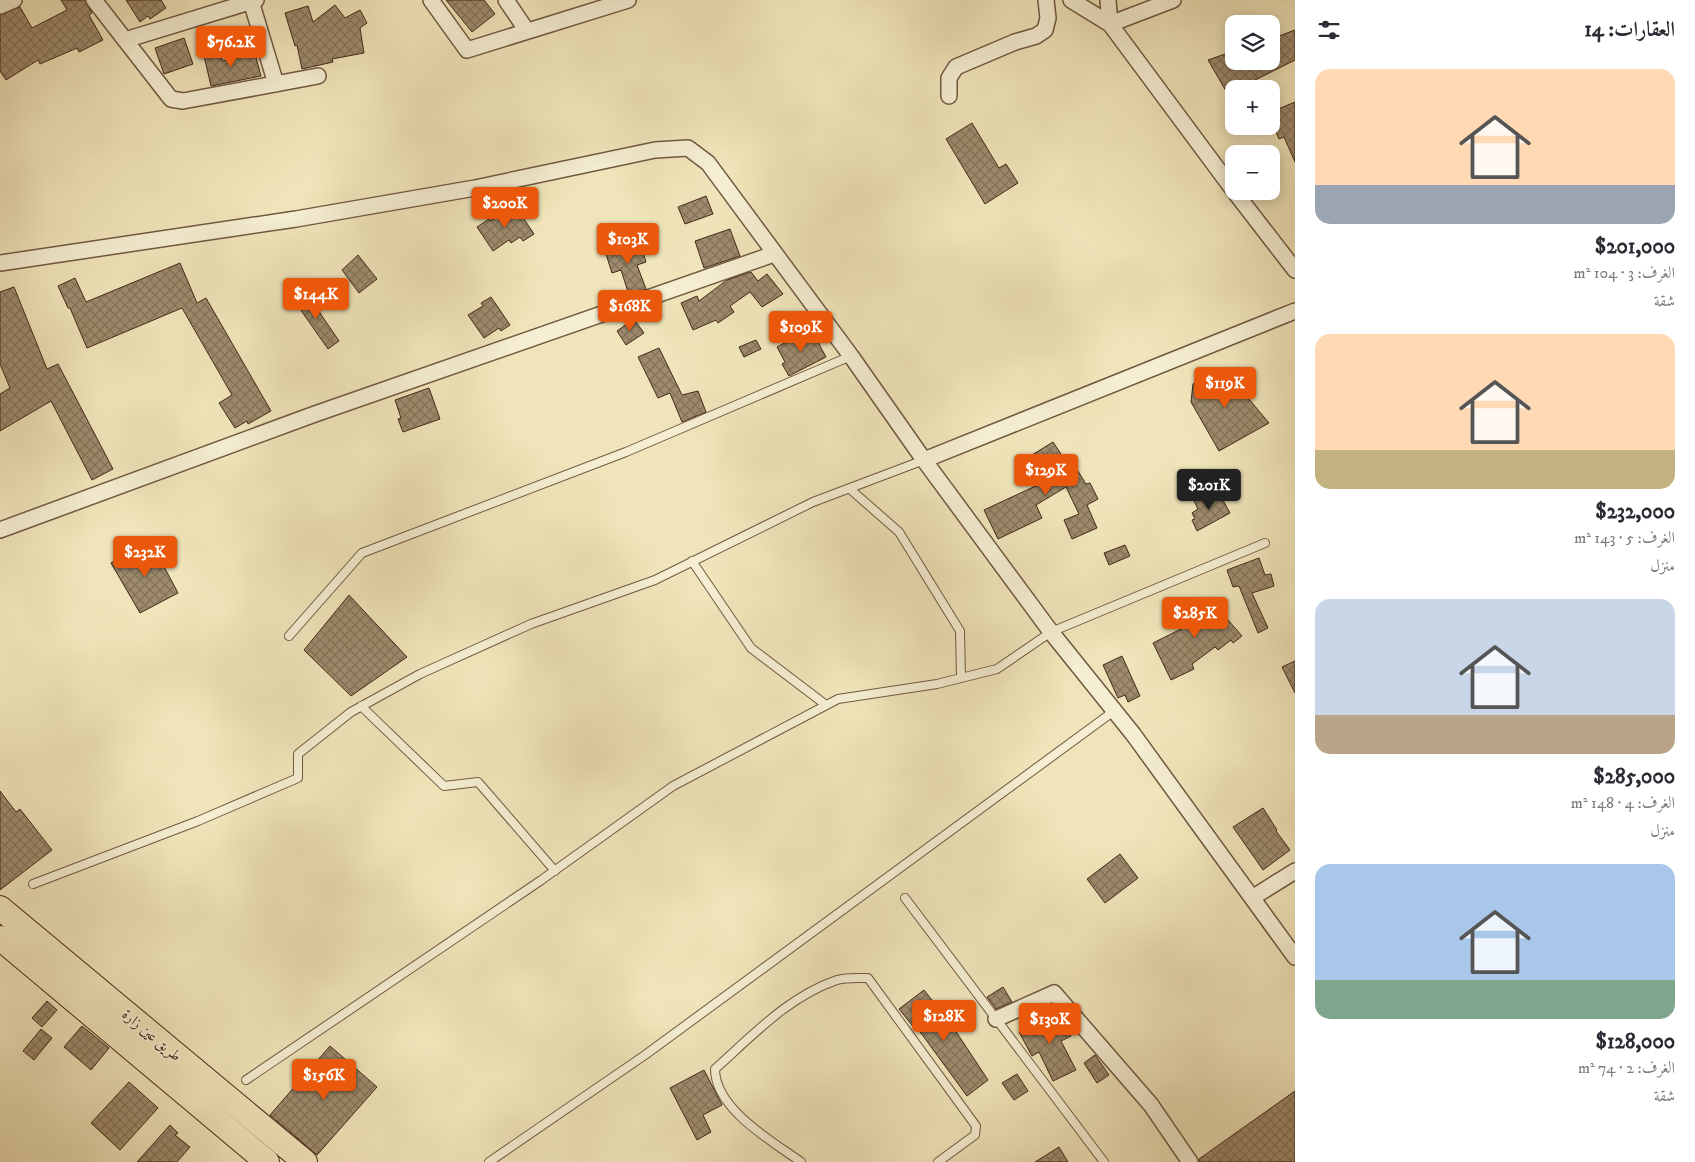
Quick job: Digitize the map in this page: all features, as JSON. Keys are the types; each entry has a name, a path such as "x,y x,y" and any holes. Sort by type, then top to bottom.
{"main road":[{"name":"طريق عين زارة","path":"0,908 305,1162"},
{"name":"طريق عين زارة","path":"0,938 267,1162"}],"street":[{"path":"0,6 14,0"},
{"path":"94,0 169,97 177,101 318,76"},
{"path":"125,40 254,0 276,84"},
{"path":"431,0 467,50 628,0"},
{"path":"506,0 527,31"},
{"path":"949,96 949,78 956,67 1015,42 1036,36 1045,30 1048,18 1046,0"},
{"path":"1071,0 1110,24 1225,179"},
{"path":"1108,0 1110,24"},
{"path":"1110,24 1174,0"},
{"path":"0,262 296,219 475,188 655,150 681,147 694,152 708,163 1051,632 1114,710 1295,956"},
{"path":"1241,200 1295,270"},
{"path":"0,530 324,411 774,254"},
{"path":"924,460 1295,310"},
{"path":"1252,898 1295,871"},
{"path":"996,1019 1054,993 1151,1105 1190,1162"}],"lane":[{"path":"289,636 362,553 635,448 851,356"},
{"path":"32,884 198,821 298,778 298,754 361,706 420,674 531,624 655,580 812,502 924,460"},
{"path":"850,488 899,532 960,631 961,678"},
{"path":"246,1080 555,871 673,786 838,698 961,678 997,669 1051,632 1265,543"},
{"path":"692,561 751,648 826,705"},
{"path":"361,706 444,786 478,782 555,871"},
{"path":"489,1162 645,1054 1114,710"},
{"path":"906,898 1104,1162"},
{"path":"801,1162 738,1115 719,1089 715,1078 715,1069 773,1016 808,993 838,980 868,978 976,1126 975,1135 938,1162"}],"building":[{"path":"61,0 85,0 92,13 89,15 103,40 79,52 77,48 40,64 38,60 6,80 0,71 0,15 20,7 32,28 67,10"},
{"path":"126,0 161,0 166,8 150,19 148,16 140,22"},
{"path":"446,0 484,0 495,14 472,32"},
{"path":"335,5 345,18 360,10 367,23 360,28 364,53 332,59 333,62 302,69 297,45 295,46 285,13 308,6 313,22"},
{"path":"1295,30 1295,60 1280,68 1280,36"},
{"path":"184,38 193,64 164,74 155,48"},
{"path":"217,49 223,61 255,54 261,76 211,86 204,56"},
{"path":"1225,54 1225,70 1275,70 1255,80 1225,80 1225,89 1208,60"},
{"path":"1295,102 1295,162 1284,137 1279,139 1277,135 1280,135 1280,108"},
{"path":"972,123 999,168 1006,164 1018,183 985,204 946,139"},
{"path":"706,196 713,214 685,224 678,207"},
{"path":"516,207 534,234 523,241 520,237 511,243 509,240 493,251 477,227 489,219 490,221 498,216 500,218"},
{"path":"730,229 740,256 704,268 695,241"},
{"path":"639,240 646,262 637,265 646,289 629,295 621,270 612,273 605,251"},
{"path":"358,255 377,279 359,293 342,270"},
{"path":"180,263 197,303 206,298 271,411 248,424 247,421 235,428 219,403 232,395 182,308 87,348 70,308 68,308 58,286 75,278 86,302"},
{"path":"751,272 758,281 767,274 783,294 762,307 750,292 730,306 734,312 718,323 716,320 693,330 681,303 697,296 699,301 727,280"},
{"path":"14,287 47,369 58,364 113,469 92,480 51,401 0,431 0,394 10,388 0,364 0,292"},
{"path":"305,291 339,341 328,349 293,299"},
{"path":"491,297 510,325 501,331 499,328 484,338 468,315 483,306 481,303"},
{"path":"634,319 644,333 626,345 617,331"},
{"path":"811,329 826,357 789,376 782,364 785,362 777,347"},
{"path":"756,340 761,349 744,357 739,347"},
{"path":"659,348 682,395 698,391 706,412 682,422 670,393 658,398 638,357"},
{"path":"1223,368 1269,423 1219,451 1191,402 1193,384 1206,373"},
{"path":"429,388 440,419 403,432 398,419 401,418 395,400"},
{"path":"1053,442 1067,463 1071,460 1086,484 1090,483 1098,499 1087,505 1097,528 1072,539 1064,520 1079,514 1066,487 1036,505 1042,518 998,539 984,510 1042,483 1027,458"},
{"path":"1219,493 1230,513 1197,531 1192,520 1195,519 1192,513 1198,509 1194,501 1205,495 1207,500"},
{"path":"151,542 178,593 140,613 111,563"},
{"path":"1125,545 1130,556 1109,565 1104,553"},
{"path":"1259,558 1265,575 1271,574 1274,586 1252,593 1268,628 1258,633 1239,586 1233,587 1227,570"},
{"path":"349,595 407,657 351,696 304,650"},
{"path":"1208,597 1242,636 1233,643 1231,640 1218,650 1215,647 1192,664 1194,669 1171,680 1153,643 1187,626 1181,618"},
{"path":"1122,656 1140,696 1128,702 1125,695 1118,698 1103,665"},
{"path":"1295,661 1295,693 1282,667"},
{"path":"0,791 16,812 20,809 52,850 0,890"},
{"path":"1263,808 1276,831 1290,850 1263,870 1233,827"},
{"path":"1120,854 1138,878 1105,903 1087,879"},
{"path":"1003,987 1012,1002 996,1009 987,997"},
{"path":"924,990 951,1024 988,1080 967,1096 918,1029 916,1030 899,1009"},
{"path":"47,1001 57,1010 42,1027 32,1018"},
{"path":"1058,1012 1071,1036 1061,1041 1076,1070 1053,1081 1039,1052 1032,1056 1019,1032"},
{"path":"82,1026 109,1048 91,1070 64,1047"},
{"path":"41,1029 52,1038 34,1060 23,1051"},
{"path":"330,1046 377,1087 317,1155 270,1115"},
{"path":"1095,1055 1109,1075 1097,1083 1084,1063"},
{"path":"704,1070 722,1105 703,1115 711,1132 697,1140 670,1088"},
{"path":"1017,1074 1028,1091 1014,1100 1002,1083"},
{"path":"129,1082 158,1108 120,1150 91,1123"},
{"path":"1295,1091 1295,1162 1199,1162 1199,1159"},
{"path":"170,1125 178,1133 175,1135 190,1147 177,1162 137,1162"},
{"path":"1059,1147 1068,1162 1035,1162"}]}
